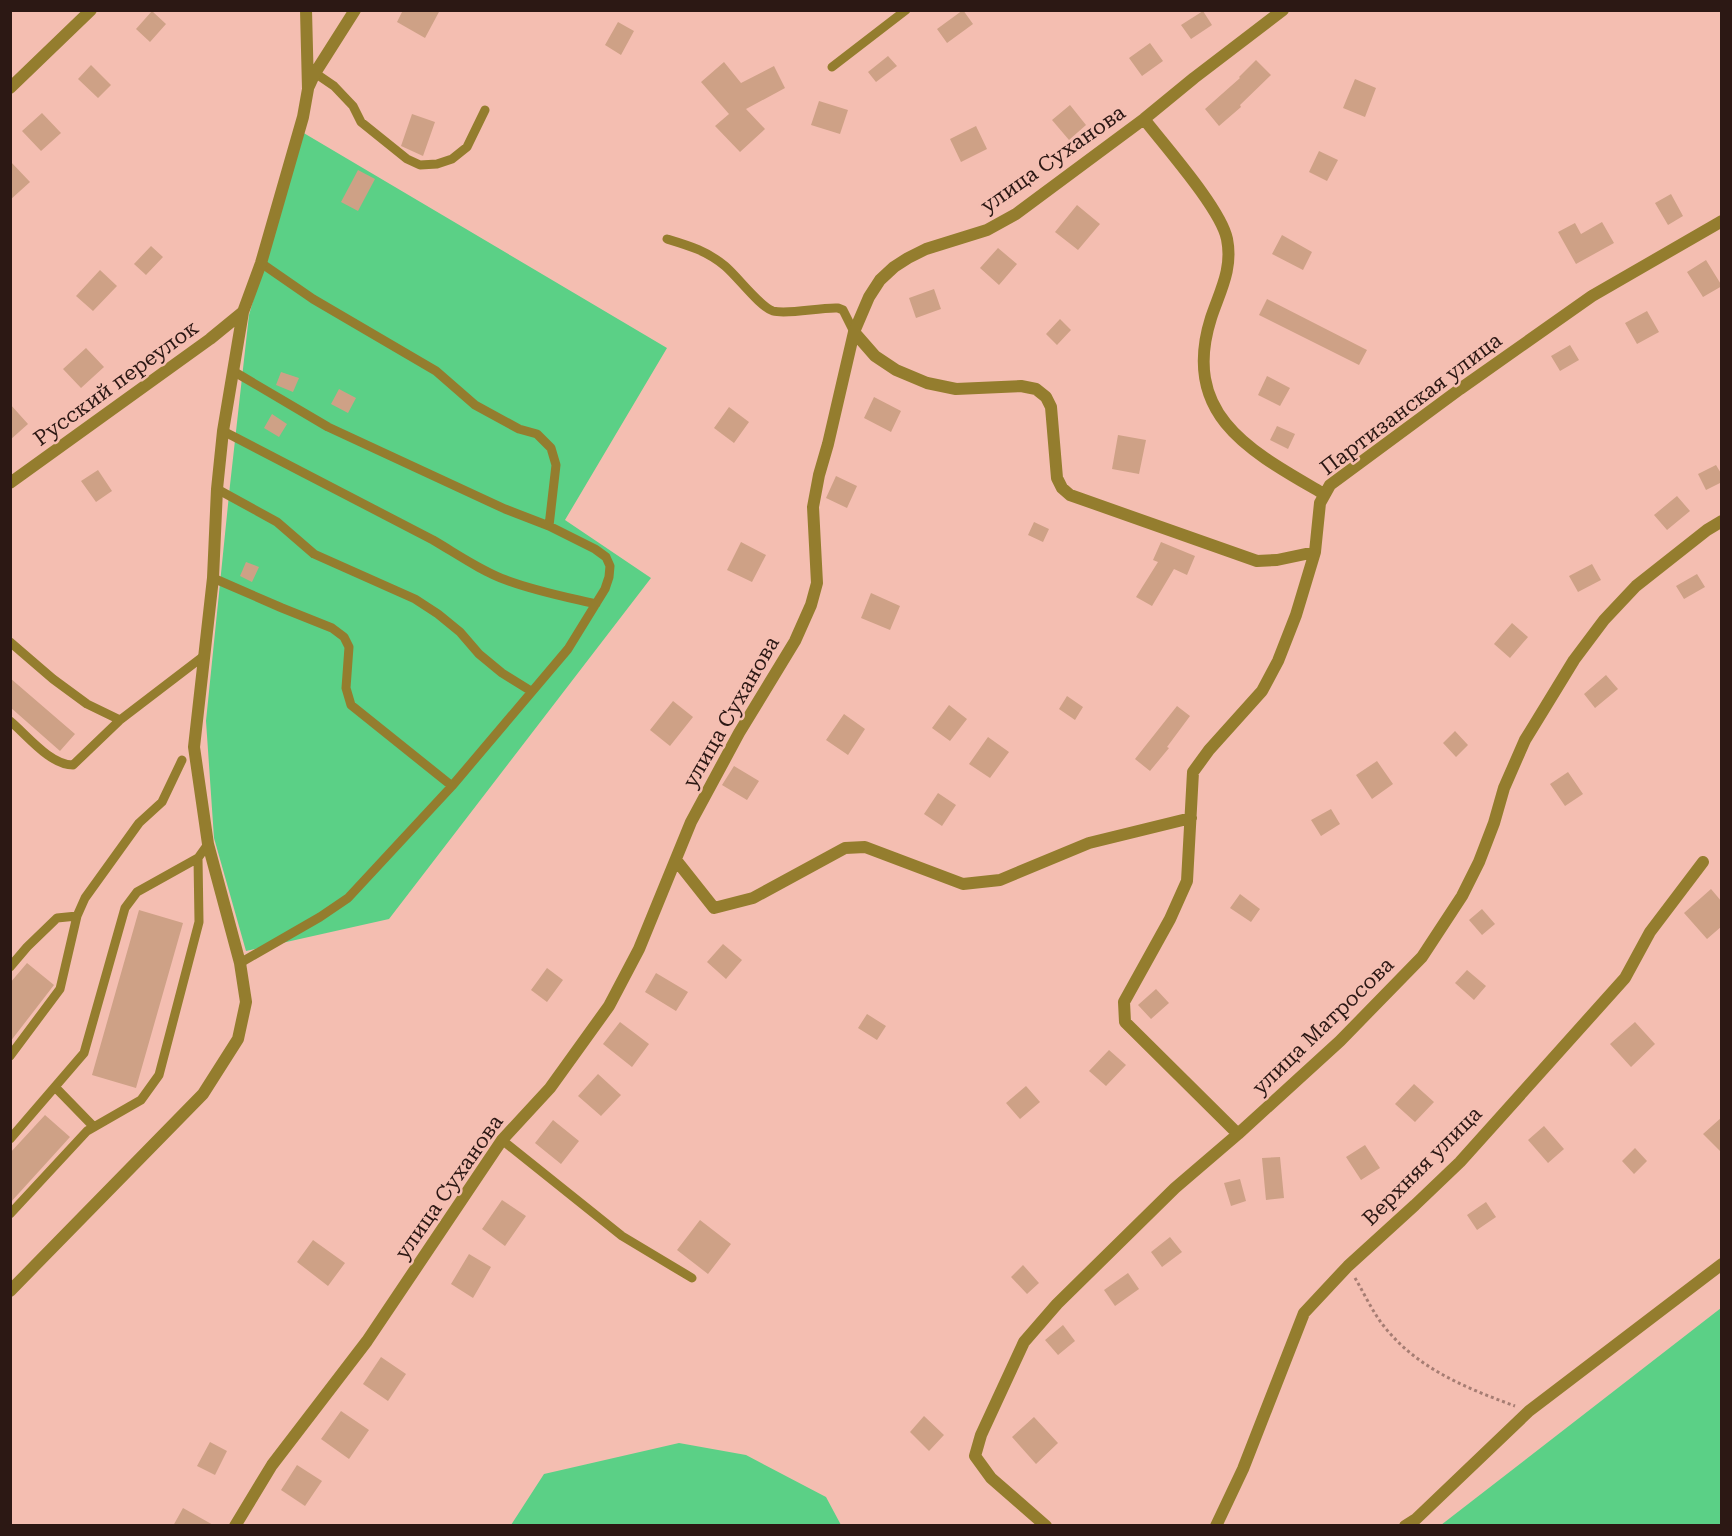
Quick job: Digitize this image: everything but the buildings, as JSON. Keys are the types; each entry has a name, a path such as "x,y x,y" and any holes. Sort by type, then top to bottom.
{"street":[{"path":"10,88 91,10"},
{"path":"10,1291 203,1094 238,1039 246,1002 240,963 208,844 194,747 213,578 217,489 223,431 243,312 261,263 303,117 308,89 306,10"},
{"path":"308,89 315,73 355,10"},
{"name":"улица Суханова","path":"235,1526 272,1465 367,1341 502,1140 550,1088 609,1006 639,949 691,822 739,733 795,641 811,605 817,583 813,507 819,475 854,332 869,297 880,280 894,267 926,249 1001,224 1144,119 1283,10"},
{"path":"1144,119 1212,208 1223,226 1227,239 1228,273 1205,337 1202,362 1204,382 1212,404 1227,425 1247,446 1274,465 1324,494"},
{"name":"Партизанская улица","path":"1238,1134 1125,1022 1124,1002 1170,919 1187,881 1193,772 1209,750 1262,691 1278,661 1296,615 1315,552 1320,503 1324,494 1330,485 1460,388 1592,296 1722,221"},
{"name":"Русский переулок","path":"10,483 210,339 243,312"},
{"path":"854,332 875,356 896,370 927,383 956,389 1021,386 1036,389 1046,397 1051,407 1057,478 1062,488 1070,495 1257,561 1277,560 1315,552"},
{"name":"улица Матросова","path":"1046,1526 991,1478 975,1456 981,1435 1024,1342 1058,1304 1175,1188 1340,1041 1422,957 1462,896 1475,871 1494,823 1504,788 1525,740 1574,660 1604,620 1636,586 1707,530 1722,521"},
{"path":"676,860 714,908 753,898 845,848 865,847 963,884 1000,880 1089,843 1191,818"},
{"name":"Верхняя улица","path":"1216,1526 1243,1469 1304,1313 1348,1266 1460,1162 1625,978 1650,932 1703,862"},
{"path":"1405,1526 1416,1519 1529,1411 1722,1264"}],"lane":[{"path":"832,67 906,10"},
{"path":"315,73 353,106 361,122 407,159 420,165 437,164 452,159 467,147 485,110"},
{"path":"667,239 699,248 743,282 759,302 772,311 838,308 843,310 854,332"},
{"path":"261,263 313,299 436,371 475,405 519,429 537,434 551,448 556,465 549,526"},
{"path":"233,371 328,427 505,509 549,526 595,549 606,557 610,566 609,577 596,604 568,649 452,786 348,898 320,917 240,963"},
{"path":"223,431 504,579 596,604"},
{"path":"217,489 277,522 314,554 415,598 460,632 479,654 502,673 531,691"},
{"path":"213,578 282,609 332,628 344,637 349,647 346,688 351,705 452,786"},
{"path":"10,642 52,679 87,704 120,720"},
{"path":"10,721 37,747 66,765 73,765 120,720 205,655"},
{"path":"10,1056 60,988 77,916 85,898 139,823 162,802 182,759"},
{"path":"10,1139 84,1053 125,908 138,892 198,858 208,844"},
{"path":"10,1214 87,1131 141,1100 159,1075 200,922 198,858"},
{"path":"10,967 57,918 77,916"},
{"path":"56,1088 93,1126"},
{"path":"502,1140 622,1236 692,1278"}],"path":[{"path":"1348,1266 1383,1325 1411,1354 1449,1379 1479,1393 1529,1411"}],"green space":[{"path":"302,132 667,348 565,520 651,578 389,919 246,951 214,838 206,721 249,315"},
{"path":"1721,1308 1721,1525 1441,1525"},
{"path":"679,1443 746,1455 826,1497 841,1525 511,1525 544,1474"}]}
